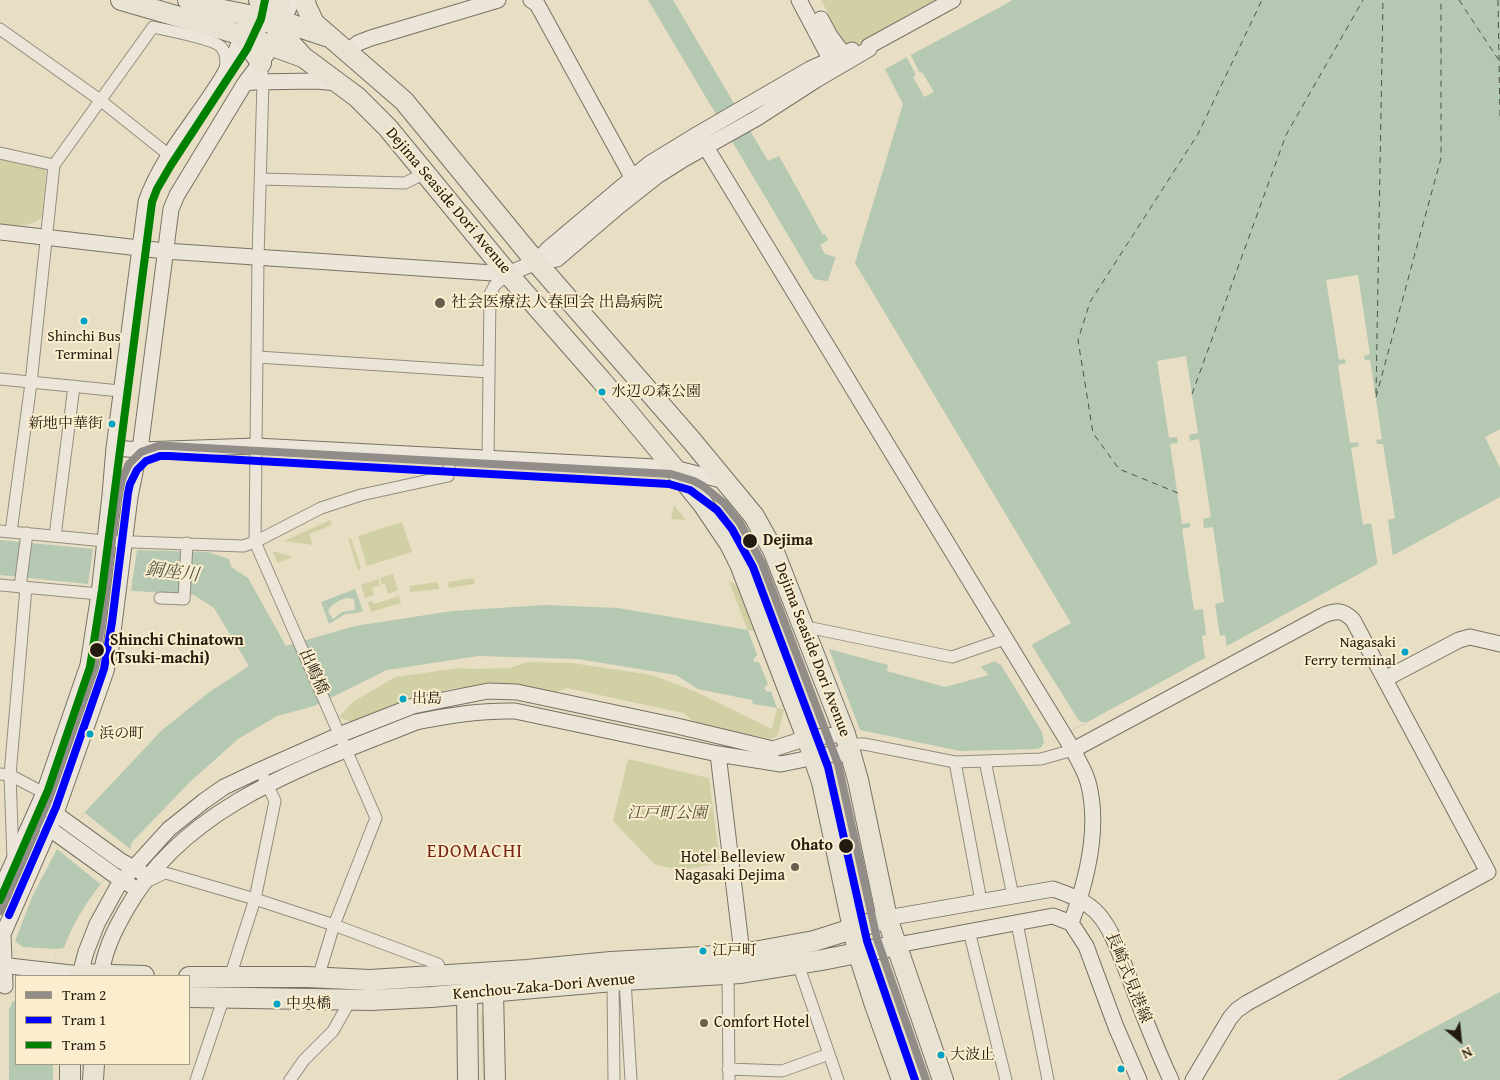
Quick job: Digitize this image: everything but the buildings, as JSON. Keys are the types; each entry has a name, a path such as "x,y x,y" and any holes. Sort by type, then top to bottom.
{"highway":[{"path":"121,0 211,17 236,3 263,28"},
{"path":"188,0 211,17 242,35 263,28 328,36"},
{"path":"263,28 282,0"},
{"path":"305,0 314,23 328,36"},
{"name":"Dejima Seaside Dori Avenue","path":"263,28 358,97 388,128 508,274 606,386 674,468 703,504 730,544 740,564 822,782 858,952 902,1080"},
{"name":"Dejima Seaside Dori Avenue","path":"328,36 404,101 536,262 754,516 774,552 846,739 858,780 887,918 943,1080"},
{"name":"Kenchou-Zaka-Dori Avenue","path":"190,976 370,980 702,957 742,953 814,941 887,918"},
{"name":"Kenchou-Zaka-Dori Avenue","path":"190,997 371,1000 467,994 619,980 728,974 798,964 897,944"},
{"path":"468,1080 467,994 480,973 493,992 495,1080"},
{"path":"70,1065 70,1080"},
{"path":"93,1080 94,1065"}],"street":[{"path":"0,891 41,798 88,666 99,594 120,391 146,202 151,187 169,155 224,75 242,35 263,28 292,0"},
{"path":"347,52 358,43 371,38 498,0"},
{"path":"531,0 536,4 632,178"},
{"path":"799,0 840,61"},
{"path":"811,0 830,36 840,61"},
{"path":"536,262 548,249 649,164 702,141 753,112 787,100 840,61 869,49 869,46 954,0"},
{"path":"224,75 226,59 222,47 212,41 153,27 54,165 31,383 6,531 105,541 243,546 255,542 321,508 362,495 448,476 450,457"},
{"path":"8,986 3,934 50,828 106,671 118,597 130,497 140,450 171,209 177,195 245,83 263,28"},
{"path":"263,28 316,82 340,84"},
{"path":"255,542 263,28"},
{"path":"0,29 100,100 169,155"},
{"path":"488,458 490,294 495,285 508,274 536,262 557,259 657,176 684,159 702,141"},
{"path":"702,141 1064,735 1088,780 1093,812 1093,832 1080,899 1071,923 1053,916 897,944"},
{"path":"0,153 54,165"},
{"path":"262,179 405,183 425,173"},
{"path":"0,232 165,251 508,274"},
{"path":"258,357 489,372"},
{"path":"0,379 120,391"},
{"path":"55,536 74,386"},
{"path":"114,448 140,450 256,446 674,468 725,481"},
{"path":"13,861 5,775 27,533"},
{"name":"出嶋橋","path":"255,542 376,818 334,925 318,978"},
{"path":"160,598 184,599 187,543"},
{"path":"0,585 99,594"},
{"path":"6,966 80,975 96,924 118,878 127,864 169,829 204,801 224,788 339,735 413,706 488,691 517,692 677,726 773,749 807,738 846,739 955,762 1041,759 1073,750 1332,612 1345,612 1353,620 1384,680 1494,868 1246,1003 1230,1018 1193,1080"},
{"path":"802,626 952,657 1007,644"},
{"path":"1384,680 1458,640 1470,638 1500,644"},
{"path":"101,975 103,959 112,934 144,883 180,842 236,801 268,784 416,722 489,710 515,711 718,754 781,764 813,758 846,739"},
{"path":"718,754 742,953"},
{"path":"985,761 1013,896"},
{"path":"955,762 981,902"},
{"path":"230,977 255,899 275,801 260,770"},
{"path":"5,775 41,798 56,812 127,864 144,883"},
{"path":"32,817 65,838 118,878 144,883 165,873 255,899 334,925 438,964 442,976"},
{"name":"長崎式見港線","path":"887,918 1053,890 1080,899 1099,915 1112,933 1171,1080"},
{"path":"1017,923 1048,1080"},
{"name":"長崎式見港線","path":"1071,923 1086,946 1116,1027 1139,1080"},
{"path":"969,931 1006,1080"},
{"path":"798,964 838,1080"},
{"path":"728,974 728,1074 782,1071 829,1054"},
{"path":"614,1080 619,980"},
{"path":"619,980 630,1080"},
{"path":"196,1080 224,997"},
{"path":"290,1080 304,1060 333,1031 350,999"}],"green space":[{"path":"821,0 946,0 862,46 848,44 843,41"},
{"path":"0,159 46,169 42,217 37,221 28,225 0,224"},
{"path":"674,505 686,520 671,519"},
{"path":"330,520 332,525 309,534 313,545 284,541"},
{"path":"402,522 412,552 367,566 358,536"},
{"path":"351,538 361,569 358,570 348,539"},
{"path":"272,551 291,556 292,557 278,563"},
{"path":"393,574 398,590 388,594 385,584 382,584 380,578"},
{"path":"474,578 475,584 449,588 448,582"},
{"path":"378,579 380,585 372,588 374,595 365,598 361,585"},
{"path":"729,581 737,586 784,710 776,737 770,739 697,724 683,713 567,688 553,693 479,686 450,689 415,698 351,722 339,717 353,702 395,677 459,668 510,668 527,662 572,663 652,675 694,691 772,729 777,708"},
{"path":"438,582 439,589 410,592 410,586"},
{"path":"399,596 401,603 371,612 368,602 373,601 374,604"},
{"name":"江戸町公園","path":"628,759 709,778 720,863 684,870 655,865 613,821"},
{"path":"484,1013 487,1080 483,1080 481,1015"}],"water":[{"path":"648,0 673,0 768,161 779,156 823,235 825,234 828,240 820,245 825,254 852,262 867,288 814,279"},
{"name":"銅座川","path":"1013,0 1500,0 1500,429 1485,437 1500,468 1500,497 1038,749 960,751 860,730 777,708 753,704 752,700 698,689 676,675 578,659 478,656 387,670 314,706 277,716 238,739 189,783 132,842 130,849 101,884 76,920 64,948 56,949 55,975 15,975 15,1065 53,1065 53,1080 9,1080 9,1009 13,1001 15,941 33,895 57,849 86,811 161,731 208,693 249,666 214,608 194,595 106,589 88,584 0,575 0,540 93,549 208,552 229,559 231,567 248,578 286,646 355,626 452,611 545,605 618,608 748,630 829,649 888,665 887,671 945,687 989,675 981,667 1033,644 1071,623 855,263 903,104 885,69"},
{"path":"355,589 363,611 345,614 329,624 321,602","holes":["347,598 354,599 355,610 342,612 333,619 328,611 332,606"]},
{"path":"1500,992 1500,1080 1337,1080"}],"pier":[{"path":"910,54 920,73 922,72 934,92 924,97 913,77 916,75 906,56"},
{"path":"836,256 852,260 868,291 827,284"},
{"path":"1358,275 1370,354 1364,356 1365,360 1370,360 1382,439 1376,440 1377,444 1383,444 1395,518 1388,520 1393,558 1378,566 1371,523 1363,525 1351,448 1359,446 1358,442 1350,443 1338,365 1346,363 1345,359 1339,360 1326,280"},
{"path":"1186,356 1198,433 1189,435 1190,441 1199,439 1211,517 1203,519 1204,528 1213,527 1224,602 1215,604 1220,636 1225,635 1227,648 1212,657 1205,658 1202,636 1206,635 1203,609 1194,610 1182,529 1190,527 1190,523 1182,524 1170,444 1178,443 1177,437 1169,438 1157,361"},
{"path":"93,549 137,550 131,591 112,591 88,584"},
{"path":"748,630 829,649 860,730 777,708 771,691 767,692 764,688 768,684 759,662 753,660 757,655"},
{"path":"1033,644 1032,646 1078,719 1081,722 1086,722 1041,748 1044,742 1042,732 1001,665 994,661"},
{"path":"85,813 130,849 100,884 57,849"},
{"path":"15,941 23,947 56,949 55,975 15,975 15,1001 13,1001"}],"ferry route":[{"path":"1178,493 1119,469 1093,433 1078,340 1090,302 1198,134 1262,0"},
{"path":"1192,394 1286,135 1363,0"},
{"path":"1376,394 1383,0"},
{"path":"1376,397 1441,158 1441,0"},
{"path":"1459,0 1498,59"},
{"path":"1498,0 1500,118"}],"tram line":[{"name":"5","path":"0,900 48,790 90,667 102,590 152,202 171,165 247,49 261,19 265,0"},
{"name":"2","path":"0,911 47,804 94,667 102,621 118,491 129,464 141,452 158,446 169,446 671,474 694,481 724,503 740,523 762,563 838,764 877,939 926,1080"},
{"name":"1","path":"9,915 56,807 104,669 112,622 128,493 137,470 146,461 160,456 169,456 669,484 690,490 717,510 732,529 753,567 828,767 867,941 915,1080"}],"place":[{"name":"社会医療法人春回会 出島病院","path":"440,303"},
{"name":"Shinchi Bus Terminal","path":"84,321"},
{"name":"水辺の森公園","path":"602,392"},
{"name":"新地中華街","path":"112,424"},
{"name":"Dejima","path":"750,541"},
{"name":"Shinchi Chinatown (Tsuki-machi)","path":"97,650"},
{"name":"Nagasaki Ferry terminal","path":"1405,652"},
{"name":"出島","path":"403,699"},
{"name":"浜の町","path":"90,734"},
{"name":"Ohato","path":"846,846"},
{"name":"Hotel Belleview Nagasaki Dejima","path":"795,867"},
{"name":"江戸町","path":"703,951"},
{"name":"中央橋","path":"277,1004"},
{"name":"Comfort Hotel","path":"704,1023"},
{"name":"大波止","path":"941,1055"}],"district":[{"name":"EDOMACHI","path":"475,852"}]}
